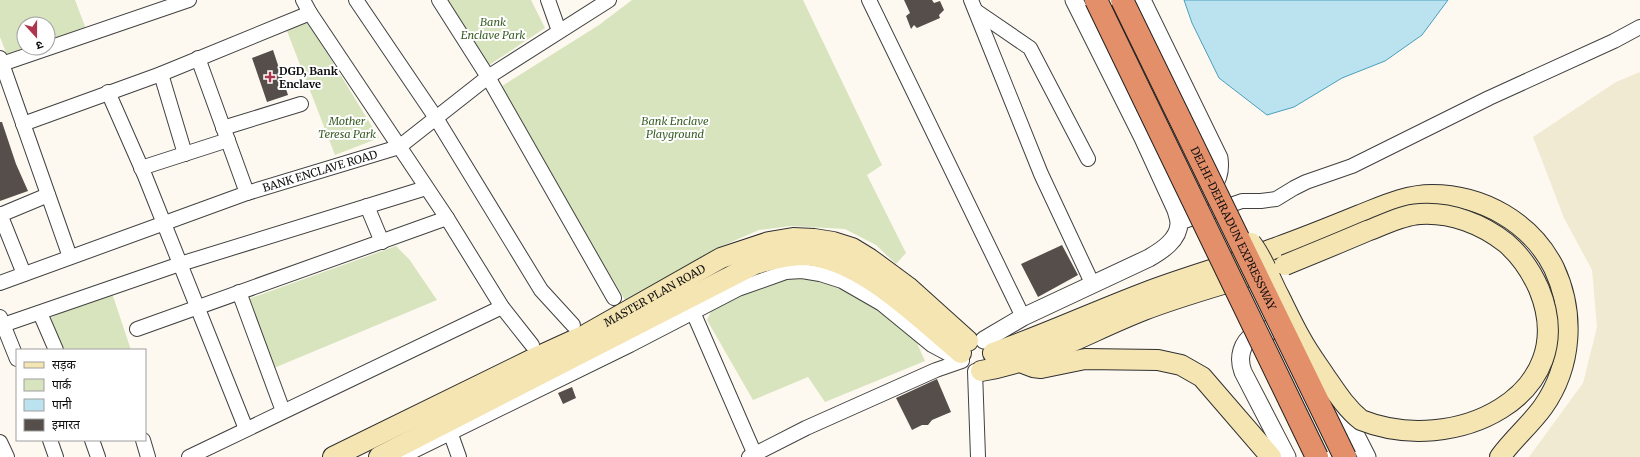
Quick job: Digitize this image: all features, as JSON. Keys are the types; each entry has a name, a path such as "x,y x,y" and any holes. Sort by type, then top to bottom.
{"highway":[{"path":"1096,0 1317,457"},
{"name":"DELHI-DEHRADUN EXPRESSWAY","path":"1122,0 1345,457"}],"main road":[{"path":"379,457 448,428 656,324 755,264 782,256 803,255 827,258 848,266 890,294 975,356 999,368 1046,352 1144,310 1281,256 1400,199 1430,195 1459,197 1488,206 1514,221 1525,230 1544,253 1559,279 1566,307 1568,337 1563,366 1551,394 1534,418 1500,457"},
{"path":"975,356 1144,293 1281,256 1406,216 1433,214 1461,219 1474,224 1499,238 1510,247 1529,269 1539,289 1546,310 1547,337 1545,351 1536,378 1521,402 1506,416 1489,428 1463,439 1450,442 1422,443 1395,438 1370,426 1349,409 1302,341 1255,247 1218,197"},
{"name":"MASTER PLAN ROAD","path":"333,457 585,335 721,258 769,242 793,238 833,242 852,248 870,259 908,287 975,356"},
{"path":"1019,362 1041,368 1085,359 1158,360 1181,365 1202,377 1271,457"}],"street":[{"path":"70,257 1,61 189,0"},
{"path":"302,0 447,218 502,307 532,345"},
{"path":"356,0 436,118 541,290 573,325"},
{"path":"438,0 488,77 614,298"},
{"path":"548,0 559,31"},
{"name":"BANK ENCLAVE ROAD","path":"0,283 246,193 399,147 488,77 609,0"},
{"path":"869,0 1022,317"},
{"path":"693,312 753,456 806,428 936,370 975,356 1022,317 1149,258 1164,248 1177,232 1177,217 1143,138 1074,0"},
{"path":"1142,0 1219,158 1220,170 1216,180 1209,190 1177,217"},
{"path":"973,6 1040,174 1092,285"},
{"path":"973,6 1030,48 1088,160"},
{"path":"23,124 161,74 310,13"},
{"path":"1177,217 1242,201 1261,202 1276,199 1306,182 1352,166 1489,98 1614,41 1640,27"},
{"path":"198,58 246,193"},
{"path":"161,74 185,154"},
{"path":"108,92 198,307 246,429"},
{"path":"141,168 185,154 226,134 300,104"},
{"path":"16,356 2,321 40,313 180,264 426,188"},
{"path":"24,274 0,215 48,195"},
{"path":"367,206 382,242"},
{"path":"137,329 447,218"},
{"path":"656,324 693,312 738,289 769,277 786,272 802,271 842,281 865,293 882,304 932,345 975,356"},
{"path":"238,292 283,411"},
{"path":"189,457 502,307"},
{"path":"40,313 56,349"},
{"path":"1287,457 1243,372 1240,360 1240,354 1245,342 1254,334 1266,330 1272,330 1284,334 1325,376 1367,457"},
{"path":"975,356 978,457"},
{"path":"401,457 448,428 459,457"},
{"path":"50,441 56,457"},
{"path":"92,441 98,457"},
{"path":"143,441 148,457"},
{"path":"0,442 7,457"}],"shaded area":[{"path":"1640,72 1640,457 1529,457 1583,383 1597,327 1592,270 1564,218 1533,137 1616,82"}],"green space":[{"path":"0,0 75,0 86,29 56,38 56,16 16,16 16,52 7,55 0,37"},
{"name":"Bank Enclave Park","path":"442,0 531,0 545,28 483,69"},
{"name":"Bank Enclave Playground","path":"632,0 803,0 882,165 867,175 906,253 896,264 876,245 845,229 791,226 759,230 715,249 628,305 499,88 599,25"},
{"name":"Mother Teresa Park","path":"307,20 379,138 335,155 287,31"},
{"path":"396,246 409,259 437,300 262,373 240,302"},
{"path":"786,271 830,276 876,301 913,334 925,361 825,402 808,377 753,400 707,320 715,303"},
{"path":"111,290 131,349 62,349 50,318"}],"water":[{"path":"1184,0 1448,0 1422,35 1385,61 1342,78 1294,107 1267,115 1219,78 1192,23"}],"building":[{"path":"904,0 932,0 934,3 940,1 944,10 939,15 940,18 917,28 914,25 911,29 906,16 910,13"},
{"name":"DGD, Bank Enclave","path":"273,50 288,95 267,102 252,58"},
{"path":"0,122 2,122 16,164 28,191 0,201"},
{"path":"1062,245 1078,275 1038,297 1021,264"},
{"path":"937,379 951,412 932,420 928,425 922,425 912,430 896,398"},
{"path":"572,387 576,398 563,404 558,393"}],"place":[{"name":"DGD, Bank Enclave","path":"270,77"}]}
